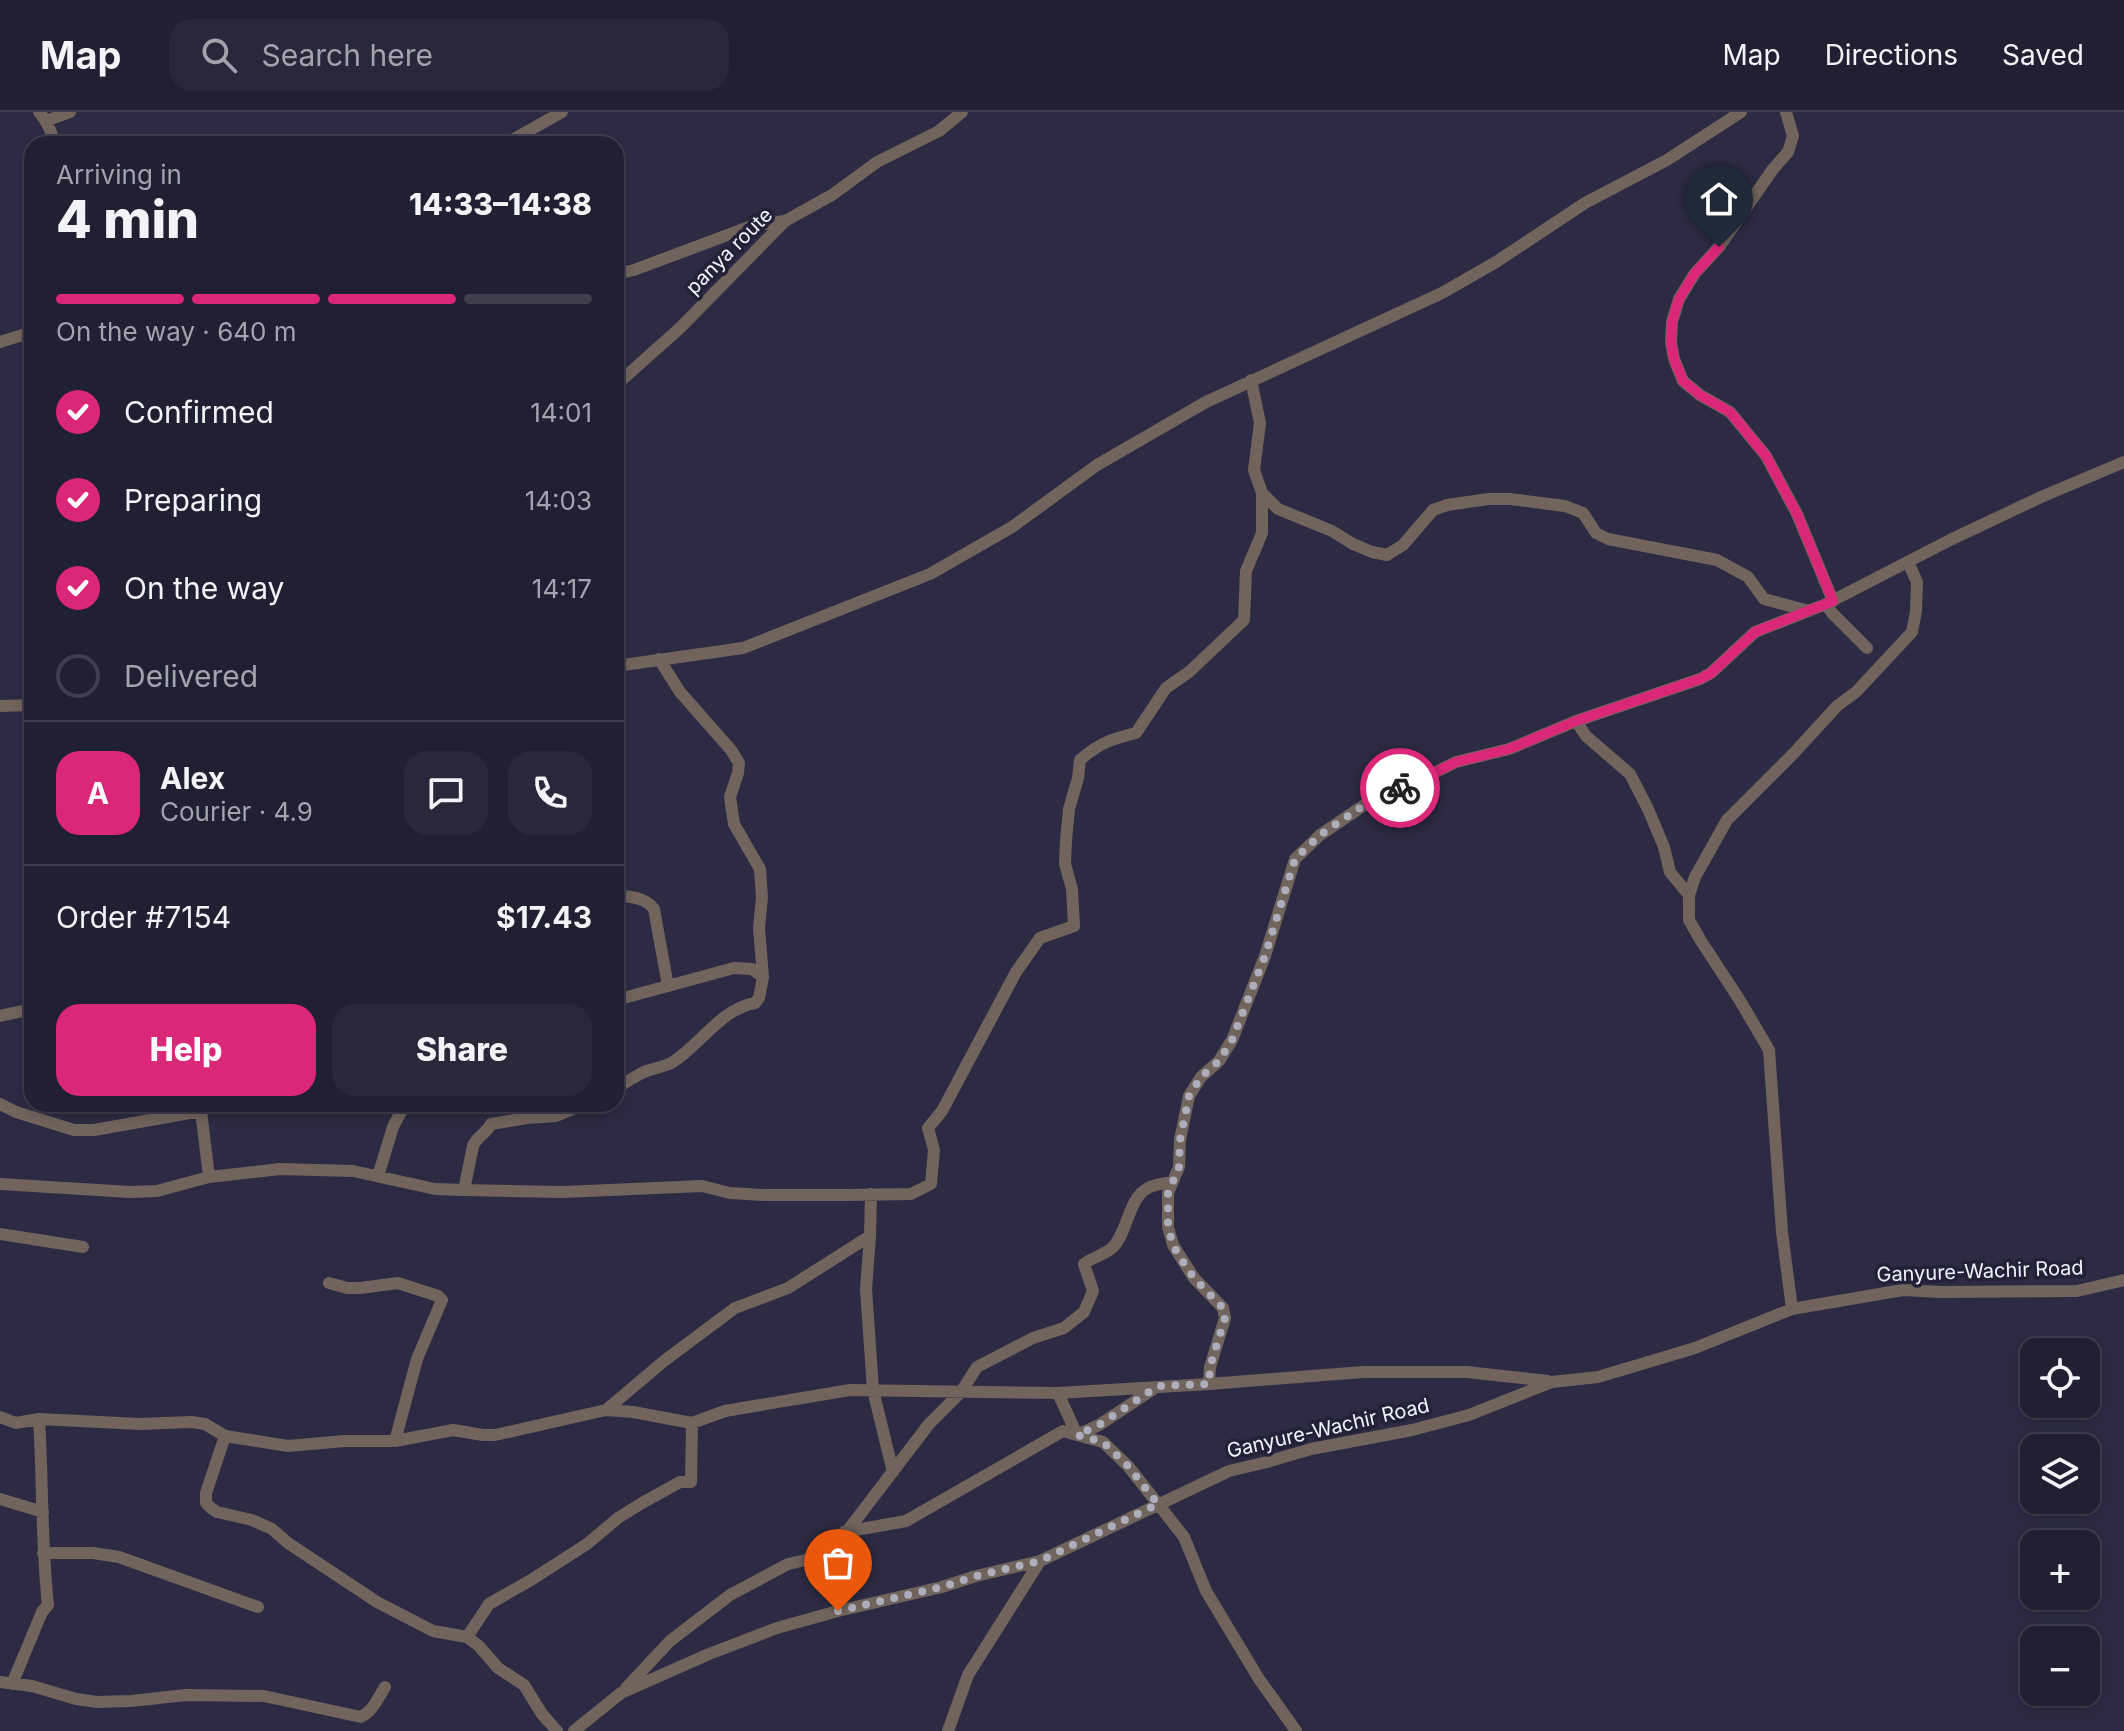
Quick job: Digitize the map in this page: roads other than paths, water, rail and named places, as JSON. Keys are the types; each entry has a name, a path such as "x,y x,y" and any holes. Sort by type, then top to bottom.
{"street":[{"path":"53,136 43,116 70,112"},
{"path":"519,136 562,112"},
{"name":"panya route","path":"624,378 680,328 785,221 832,195 877,162 939,131 962,112"},
{"path":"624,665 743,648 930,574 1012,527 1097,465 1206,402 1442,293 1496,262 1585,203 1667,160 1741,112"},
{"path":"1786,112 1793,136 1788,152 1719,247 1695,273 1679,299 1672,322 1671,342 1683,381 1730,412 1766,456 1797,514 1832,613 1867,648"},
{"path":"624,272 754,225 785,221"},
{"path":"0,342 24,334"},
{"path":"0,1184 157,1191 209,1177 280,1169 353,1171 435,1189 464,1190 563,1192 702,1186 730,1193 763,1195 911,1194 931,1184 934,1150 928,1128 942,1111 1016,972 1040,938 1074,926 1072,889 1065,864 1069,809 1080,760 1107,741 1136,733 1166,688 1189,672 1244,620 1246,571 1262,533 1262,493 1254,470 1260,423 1251,380"},
{"path":"1209,1384 1210,1367 1225,1318 1223,1308 1194,1278 1173,1245 1168,1227 1168,1193 1179,1167 1180,1140 1189,1096 1201,1077 1219,1061 1232,1040 1265,956 1295,859 1320,835 1376,797 1456,762 1509,749 1576,721 1700,679 1711,673 1755,632 1830,602 1950,540 2124,462"},
{"path":"1262,493 1278,509 1332,531 1353,544 1387,555 1403,545 1433,510 1447,505 1499,499 1565,506 1583,513 1596,533 1608,539 1717,560 1748,577 1764,599 1809,611"},
{"path":"1792,1309 1782,1232 1769,1050 1689,920 1689,895 1695,877 1727,820 1912,632 1917,582 1908,562"},
{"path":"624,1083 645,1071 671,1063 717,1023 747,1004 755,1003 763,977 759,928 762,897 760,869 734,824 730,797 739,763 680,692 659,659"},
{"path":"0,706 24,705"},
{"path":"1576,721 1586,736 1630,774 1664,847 1670,872 1689,895"},
{"path":"624,897 642,899 654,909 668,986"},
{"path":"624,998 734,968 752,969 763,977"},
{"path":"0,1016 24,1011"},
{"path":"0,1104 74,1130 94,1130 195,1112"},
{"path":"201,1112 209,1177"},
{"path":"378,1176 401,1112"},
{"path":"464,1190 473,1146 476,1139 487,1133 491,1124 556,1116 565,1112"},
{"path":"621,1693 670,1641 730,1595 788,1564 815,1558 844,1532 871,1502 929,1424 961,1392 977,1367 1033,1338 1064,1328 1084,1312 1093,1291 1084,1264 1093,1257 1109,1252 1115,1245 1129,1212 1142,1192 1149,1187 1173,1182"},
{"path":"871,1194 866,1289 873,1390 893,1472"},
{"path":"0,1234 83,1247"},
{"path":"606,1410 664,1361 735,1308 788,1288 870,1236"},
{"name":"Ganyure-Wachir Road","path":"574,1731 621,1693 709,1654 777,1628 1040,1561 1229,1471 1311,1449 1412,1430 1469,1415 1552,1382 1598,1377 1695,1348 1792,1309 1903,1290 2077,1291 2124,1280"},
{"path":"329,1283 360,1288 398,1283 442,1300 417,1359 395,1441"},
{"path":"0,1417 16,1423 39,1419 140,1424 192,1422 205,1424 225,1436 288,1446 395,1441 453,1430 495,1435 606,1410 692,1423 725,1411 850,1390 1058,1393 1363,1372 1467,1372 1552,1382"},
{"path":"1077,1435 1099,1425 1158,1386"},
{"path":"1058,1393 1077,1435"},
{"path":"39,1419 43,1553 48,1605 6,1683 97,1702 186,1695 264,1696 361,1717 368,1714 385,1687"},
{"path":"467,1637 489,1604 587,1544 630,1510 680,1482 691,1482 692,1423"},
{"path":"844,1532 906,1521 1063,1431 1103,1442 1128,1466 1184,1537 1206,1591 1259,1679 1296,1731"},
{"path":"225,1436 206,1493 208,1507 272,1529 377,1602 433,1631 467,1637 498,1668 524,1685 557,1731"},
{"path":"0,1499 43,1512"},
{"path":"43,1553 93,1553 119,1557 258,1607"},
{"path":"948,1731 968,1675 1040,1561"}]}
